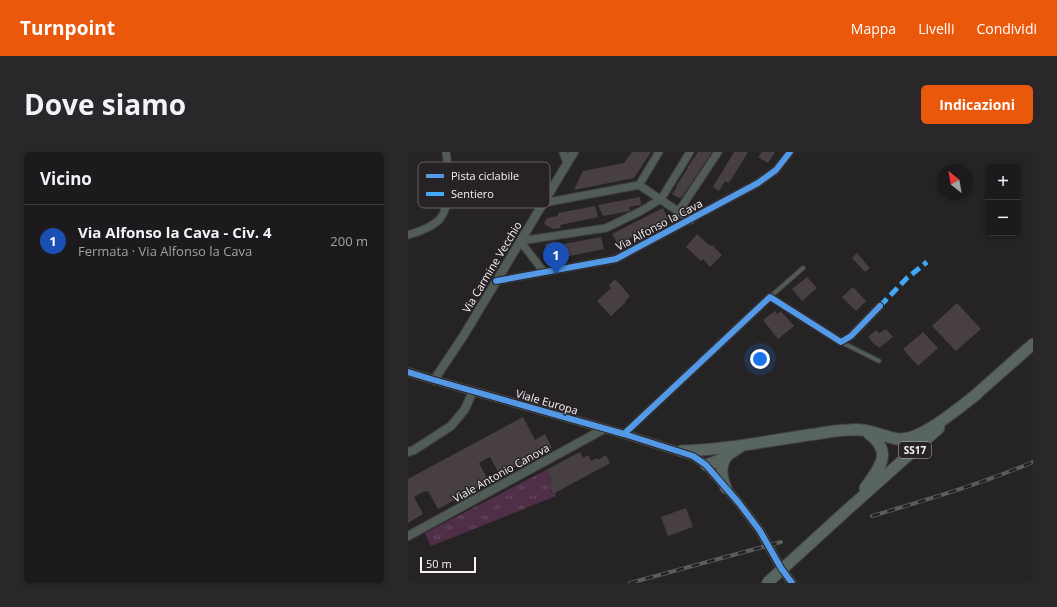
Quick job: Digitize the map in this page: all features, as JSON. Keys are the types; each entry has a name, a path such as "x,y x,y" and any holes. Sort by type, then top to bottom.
{"main road":[{"name":"SS17","path":"767,583 1033,344"},
{"path":"680,451 725,452 742,446 781,438 844,430 866,431 897,439 912,437 929,428 977,394"},
{"path":"850,508 877,472 883,459 881,445 866,431"},
{"path":"706,465 716,462 725,452"},
{"path":"725,452 721,471 726,488"}],"street":[{"path":"446,152 447,162"},
{"path":"563,152 567,163"},
{"name":"Via Carmine Vecchio","path":"550,191 574,152"},
{"path":"639,185 659,152"},
{"path":"544,272 520,241 606,228 641,211 661,199 690,152"},
{"name":"Via Alfonso la Cava","path":"679,211 718,152"},
{"name":"Via Alfonso la Cava","path":"496,281 616,259 763,180 776,170 790,152"},
{"path":"550,202 639,185 691,220"},
{"path":"408,235 421,232 439,220 445,208"},
{"name":"Via Carmine Vecchio","path":"434,380 540,208"},
{"path":"624,434 770,297 842,342 851,336 880,306"},
{"name":"Viale Europa","path":"408,372 624,434 693,456 706,465 760,531 781,568 792,583"},
{"path":"410,452 450,426 465,409 472,391"},
{"name":"Viale Antonio Canova","path":"408,536 604,429"}],"lane":[{"path":"770,297 803,268"},
{"path":"842,342 879,361"}],"green space":[{"path":"546,470 553,482 548,485 552,494 555,493 556,496 431,546 425,533"}],"building":[{"path":"632,152 651,152 634,178 574,190 583,171 624,163"},
{"path":"698,152 712,152 682,197 679,198 672,194"},
{"path":"734,152 748,152 729,183 725,181 719,191 713,187"},
{"path":"762,152 775,152 768,163 758,157"},
{"path":"640,197 641,205 629,207 630,211 603,216 598,205"},
{"path":"595,206 598,217 560,225 561,228 553,229 544,224 547,218 558,216 558,213"},
{"path":"663,208 668,219 618,244 612,234"},
{"path":"697,234 710,246 712,245 722,255 710,267 703,259 701,261 686,247"},
{"path":"601,237 604,249 555,259 554,254 547,256 545,244 553,242 553,246"},
{"path":"857,253 870,268 865,272 852,258"},
{"path":"807,277 817,288 802,301 792,289"},
{"path":"615,279 630,296 625,301 626,302 611,316 597,301 611,288 609,285"},
{"path":"853,287 866,301 856,311 842,297"},
{"path":"957,303 981,329 956,351 932,326"},
{"path":"775,311 777,314 781,311 794,326 778,339 763,320"},
{"path":"886,329 893,337 879,348 868,337 876,330 879,333"},
{"path":"923,332 938,348 918,366 903,349"},
{"path":"523,417 535,440 545,434 552,448 500,475 490,457 479,463 489,482 438,509 428,491 425,491 414,497 423,514 408,523 408,479"},
{"path":"580,452 583,458 588,455 591,461 597,458 598,460 606,455 610,463 553,494 548,485 553,482 546,470"},
{"path":"686,508 693,527 668,536 661,517"}],"railway":[{"path":"872,516 973,485 1033,462"},
{"path":"630,583 781,542"}],"marked path":[{"path":"880,306 907,278 927,262"}],"cycle path":[{"path":"496,281 616,259 758,183 776,170 790,152"},
{"path":"624,434 770,297 841,342 851,336 880,306"},
{"path":"408,372 624,434 693,456 706,465 739,503 760,531 781,568 792,583"}],"place":[{"name":"Via Alfonso la Cava - Civ. 4","path":"556,275"}]}
